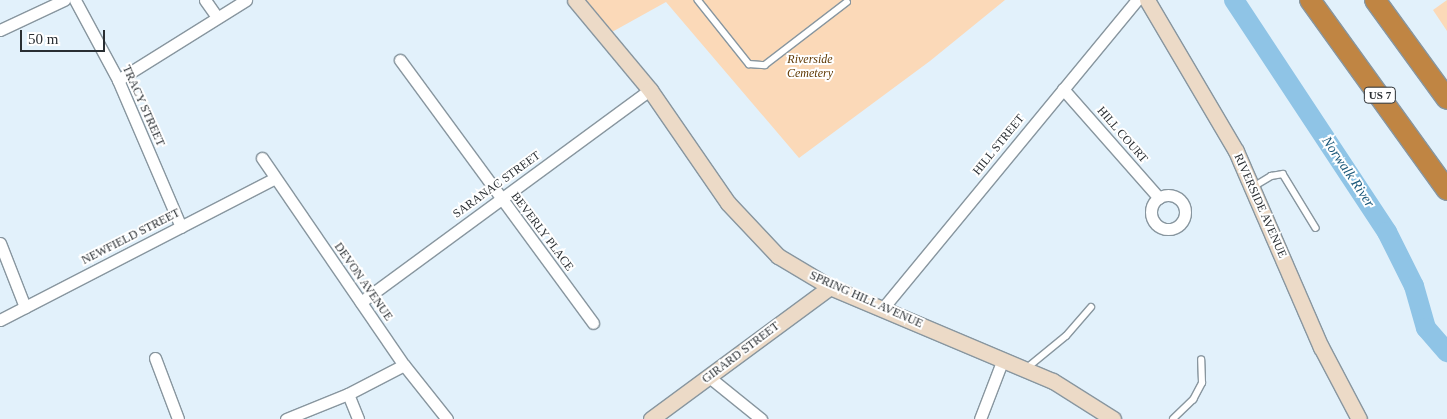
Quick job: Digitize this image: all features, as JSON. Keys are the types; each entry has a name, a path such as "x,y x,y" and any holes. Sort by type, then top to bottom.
{"highway":[{"name":"US 7","path":"1310,0 1447,190"},
{"path":"1376,0 1447,99"}],"street":[{"path":"0,30 64,0"},
{"name":"TRACY STREET","path":"74,0 118,80 181,226"},
{"path":"205,0 217,17"},
{"path":"118,80 246,0"},
{"name":"SPRING HILL AVENUE","path":"575,0 650,90 712,182 760,238 795,268 830,287 1026,369 1081,396 1113,419"},
{"name":"HILL STREET","path":"882,308 1137,0"},
{"name":"RIVERSIDE AVENUE","path":"1147,0 1236,151 1321,346 1359,419"},
{"name":"BEVERLY PLACE","path":"400,60 500,200 593,323"},
{"name":"HILL COURT","path":"1063,89 1159,198"},
{"name":"SARANAC STREET","path":"361,302 650,90"},
{"name":"DEVON AVENUE","path":"262,158 404,365 447,419"},
{"name":"NEWFIELD STREET","path":"0,320 275,178"},
{"path":"0,243 25,307"},
{"name":"GIRARD STREET","path":"651,419 830,287"},
{"path":"155,358 178,419"},
{"path":"980,419 1003,359"},
{"path":"286,419 348,394 404,365"},
{"path":"709,377 761,419"},
{"path":"348,394 358,419"}],"lane":[{"path":"698,0 749,64 765,65 847,1"},
{"path":"1252,187 1271,176 1283,174 1316,228"},
{"path":"1026,369 1066,336 1091,307"},
{"path":"1173,419 1193,400 1202,383 1201,360"}],"green space":[{"name":"Riverside Cemetery","path":"583,0 1005,0 930,61 799,158 666,2 612,32"},
{"path":"1447,0 1447,31 1433,10"}],"waterway":[{"name":"Norwalk River","path":"1234,0 1387,232 1414,286 1426,328 1447,352"}]}
